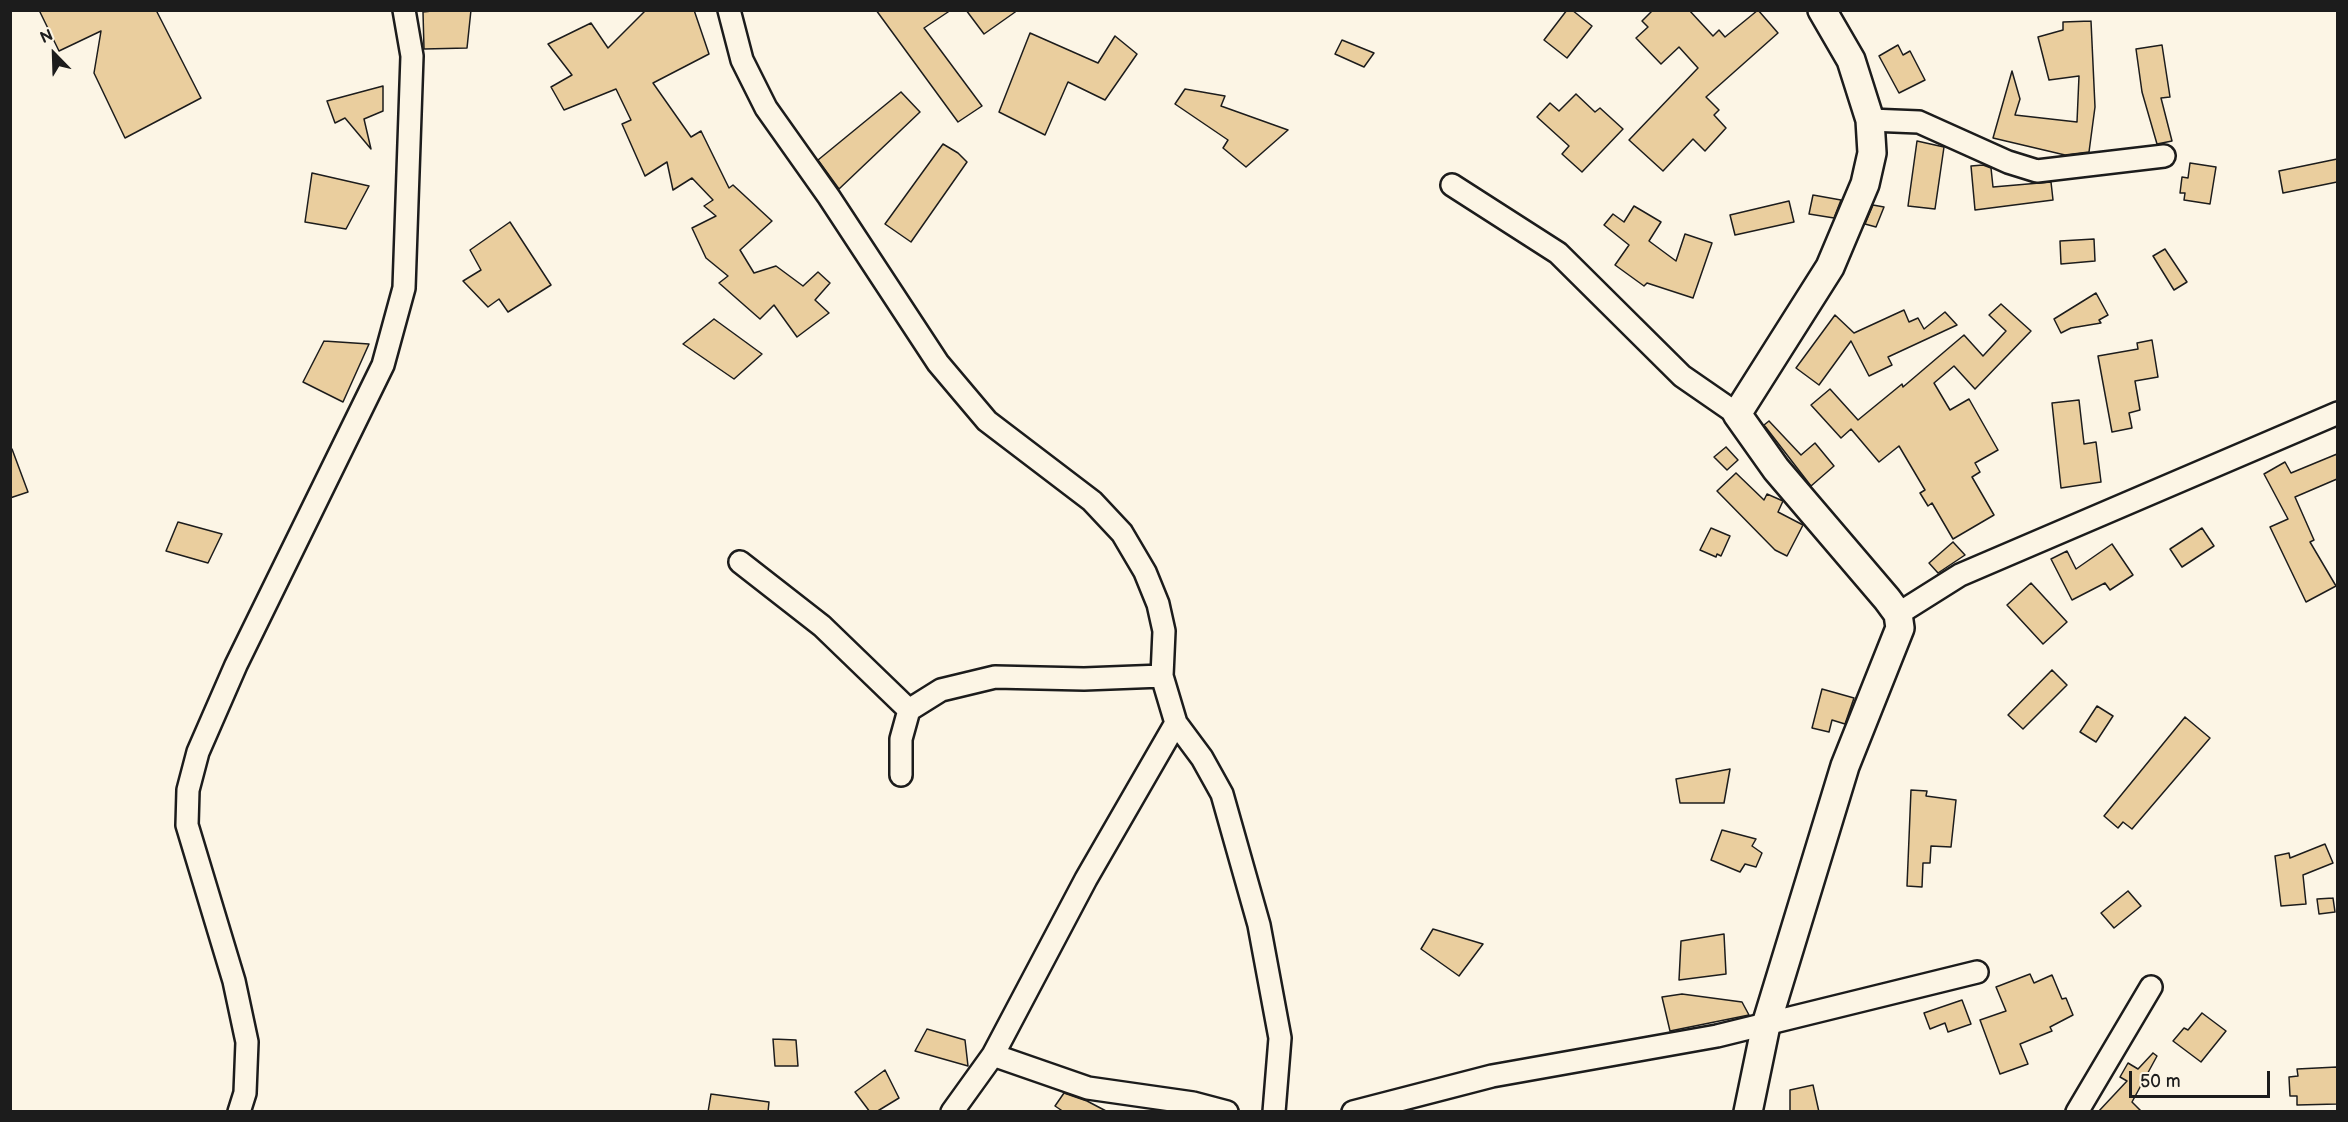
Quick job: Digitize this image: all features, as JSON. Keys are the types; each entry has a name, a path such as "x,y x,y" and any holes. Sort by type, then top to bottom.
{"street":[{"path":"239,1112 245,1093 247,1042 234,981 187,825 188,790 198,752 236,665 383,365 404,288 412,56 404,10"},
{"path":"729,10 742,60 766,108 829,197 938,363 987,421 1092,501 1122,533 1145,572 1158,604 1164,631 1162,676 1176,723 1202,758 1222,794 1259,925 1280,1038 1274,1112"},
{"path":"1737,414 1830,267 1865,184 1872,153 1870,120 1851,60 1822,10"},
{"path":"1870,120 1919,122 2008,162 2037,171 2164,156"},
{"path":"1452,184 1558,253 1682,376 1737,414 1776,469 1898,614 1900,628 1895,646 1845,765 1766,1025 1748,1112"},
{"path":"1898,614 1960,575 2337,413"},
{"path":"740,562 822,626 909,710"},
{"path":"901,775 902,739 909,710 941,690 995,677 1084,679 1162,676"},
{"path":"952,1112 993,1055 1113,830 1176,723"},
{"path":"1353,1112 1492,1076 1766,1025 1796,1014 1977,972"},
{"path":"2077,1112 2151,987"},
{"path":"993,1055 1088,1088 1193,1103 1227,1112"}],"building":[{"path":"39,10 156,10 201,98 125,138 94,73 101,31 59,51"},
{"path":"471,10 467,48 424,49 423,12"},
{"path":"646,10 694,10 709,54 653,83 691,137 701,131 729,188 733,185 772,221 740,250 754,273 776,266 803,286 818,272 830,283 815,300 829,313 797,337 774,305 760,319 719,283 728,276 706,258 692,228 716,216 704,206 713,200 692,178 673,190 667,162 645,176 622,124 631,120 616,89 564,110 551,87 572,75 548,44 591,23 608,48"},
{"path":"876,10 951,10 924,28 982,106 958,122"},
{"path":"966,10 1018,10 984,34"},
{"path":"1567,10 1572,10 1592,26 1567,58 1544,40"},
{"path":"1653,10 1689,10 1713,36 1719,30 1725,37 1758,10 1778,33 1706,97 1719,110 1714,115 1726,128 1705,151 1693,139 1663,171 1629,140 1698,68 1679,47 1661,64 1636,38 1648,27 1642,21"},
{"path":"2091,21 2095,107 2089,152 2065,155 1993,138 2012,71 2020,99 2015,115 2077,122 2079,76 2049,80 2038,37 2063,30 2063,22"},
{"path":"1030,33 1098,63 1115,36 1137,54 1105,100 1068,82 1045,135 999,112"},
{"path":"1342,40 1374,53 1364,67 1335,54"},
{"path":"1898,45 1903,55 1910,51 1925,80 1899,93 1879,56"},
{"path":"2162,45 2170,97 2161,98 2172,141 2157,144 2142,92 2136,49"},
{"path":"383,86 383,111 364,119 371,149 345,118 335,123 327,101"},
{"path":"1185,89 1225,96 1221,106 1288,130 1246,167 1223,148 1228,140 1175,104"},
{"path":"901,92 920,112 839,189 818,160"},
{"path":"1576,94 1595,112 1600,108 1623,129 1582,172 1562,154 1569,146 1537,117 1550,103 1559,111"},
{"path":"1917,141 1944,147 1935,209 1908,206"},
{"path":"943,144 967,162 911,242 885,224"},
{"path":"2337,159 2337,182 2283,193 2279,171"},
{"path":"2190,163 2216,167 2210,204 2184,200 2185,193 2180,193 2182,177 2188,178"},
{"path":"1983,165 1991,168 1993,187 2051,182 2053,200 1975,210 1971,166"},
{"path":"312,173 369,186 346,229 305,222"},
{"path":"1813,195 1841,200 1834,218 1809,214"},
{"path":"1789,201 1794,222 1735,235 1730,215"},
{"path":"1873,205 1884,207 1876,227 1865,224"},
{"path":"1634,206 1661,222 1649,241 1676,261 1685,234 1712,243 1693,298 1647,283 1644,286 1615,265 1629,245 1604,225 1613,214 1624,222"},
{"path":"510,222 551,285 508,312 499,299 488,307 463,281 481,270 470,250"},
{"path":"2094,239 2095,261 2061,264 2060,241"},
{"path":"2165,249 2187,282 2174,290 2153,256"},
{"path":"2096,293 2108,315 2099,320 2101,323 2071,328 2061,333 2054,319"},
{"path":"2001,304 2031,331 1975,389 1954,366 1934,383 1950,410 1969,399 1998,450 1975,463 1980,472 1972,477 1994,515 1953,539 1932,503 1928,506 1920,493 1925,490 1899,446 1879,462 1851,429 1841,438 1811,405 1830,389 1858,420 1902,384 1903,387 1964,335 1983,356 2006,331 1989,315"},
{"path":"1904,310 1909,322 1918,318 1924,329 1945,312 1957,325 1888,357 1892,365 1869,376 1851,341 1819,385 1796,368 1835,315 1854,333"},
{"path":"714,319 762,354 734,379 683,344"},
{"path":"2152,340 2158,377 2135,381 2140,410 2129,413 2132,428 2112,432 2098,356 2138,349 2137,343"},
{"path":"324,341 369,344 343,402 303,382"},
{"path":"2079,400 2084,444 2096,442 2101,482 2061,488 2052,403"},
{"path":"1769,421 1801,455 1815,443 1834,466 1811,486 1764,425"},
{"path":"1726,447 1738,460 1727,470 1714,457"},
{"path":"12,449 28,492 10,498 10,450"},
{"path":"2337,454 2337,479 2295,497 2314,540 2310,542 2336,586 2306,602 2270,527 2288,519 2264,474 2285,462 2291,473"},
{"path":"1736,473 1764,500 1767,494 1783,501 1778,512 1803,525 1787,556 1775,550 1717,491"},
{"path":"178,522 222,534 208,563 166,551"},
{"path":"1711,528 1730,536 1721,556 1717,554 1716,557 1700,550"},
{"path":"2202,528 2214,546 2182,567 2170,549"},
{"path":"1953,542 1965,555 1938,573 1929,563"},
{"path":"2112,544 2133,575 2110,590 2105,583 2072,600 2051,559 2067,551 2076,569"},
{"path":"2031,583 2067,622 2043,644 2007,605"},
{"path":"2052,670 2067,685 2023,729 2008,715"},
{"path":"1822,689 1854,698 1845,724 1832,720 1829,732 1812,728"},
{"path":"2097,706 2113,716 2096,742 2080,732"},
{"path":"2185,717 2210,738 2132,829 2123,822 2118,828 2104,816"},
{"path":"1730,769 1724,803 1680,803 1676,779"},
{"path":"1911,790 1927,791 1926,796 1956,800 1951,847 1931,846 1930,863 1923,863 1922,887 1907,886"},
{"path":"1722,830 1756,839 1752,846 1762,853 1756,867 1745,864 1740,872 1711,860"},
{"path":"2325,844 2333,863 2303,875 2306,904 2281,906 2275,856 2289,853 2290,858"},
{"path":"2128,891 2141,906 2114,928 2101,913"},
{"path":"2333,898 2335,912 2319,914 2317,899"},
{"path":"1433,929 1483,944 1459,976 1421,949"},
{"path":"1724,934 1726,974 1679,980 1681,941"},
{"path":"2030,974 2034,983 2052,975 2062,999 2066,998 2073,1015 2050,1027 2052,1031 2020,1044 2028,1064 2000,1074 1980,1020 2006,1011 1996,987"},
{"path":"1682,994 1742,1002 1749,1015 1670,1031 1662,997"},
{"path":"1962,1000 1971,1024 1948,1032 1945,1023 1930,1029 1924,1013"},
{"path":"2202,1013 2226,1031 2201,1062 2173,1041 2184,1028 2188,1030"},
{"path":"927,1029 965,1040 968,1066 915,1051"},
{"path":"773,1039 796,1040 798,1066 775,1066"},
{"path":"2153,1053 2157,1056 2132,1102 2142,1112 2098,1112 2127,1081 2120,1077 2128,1063 2138,1069"},
{"path":"2337,1067 2337,1104 2297,1105 2297,1096 2290,1096 2289,1077 2298,1076 2297,1069"},
{"path":"885,1070 899,1098 876,1112 870,1112 855,1092"},
{"path":"1813,1085 1819,1112 1790,1112 1790,1090"},
{"path":"1064,1093 1108,1112 1064,1112 1055,1106"},
{"path":"711,1094 769,1102 768,1112 708,1112"}]}
